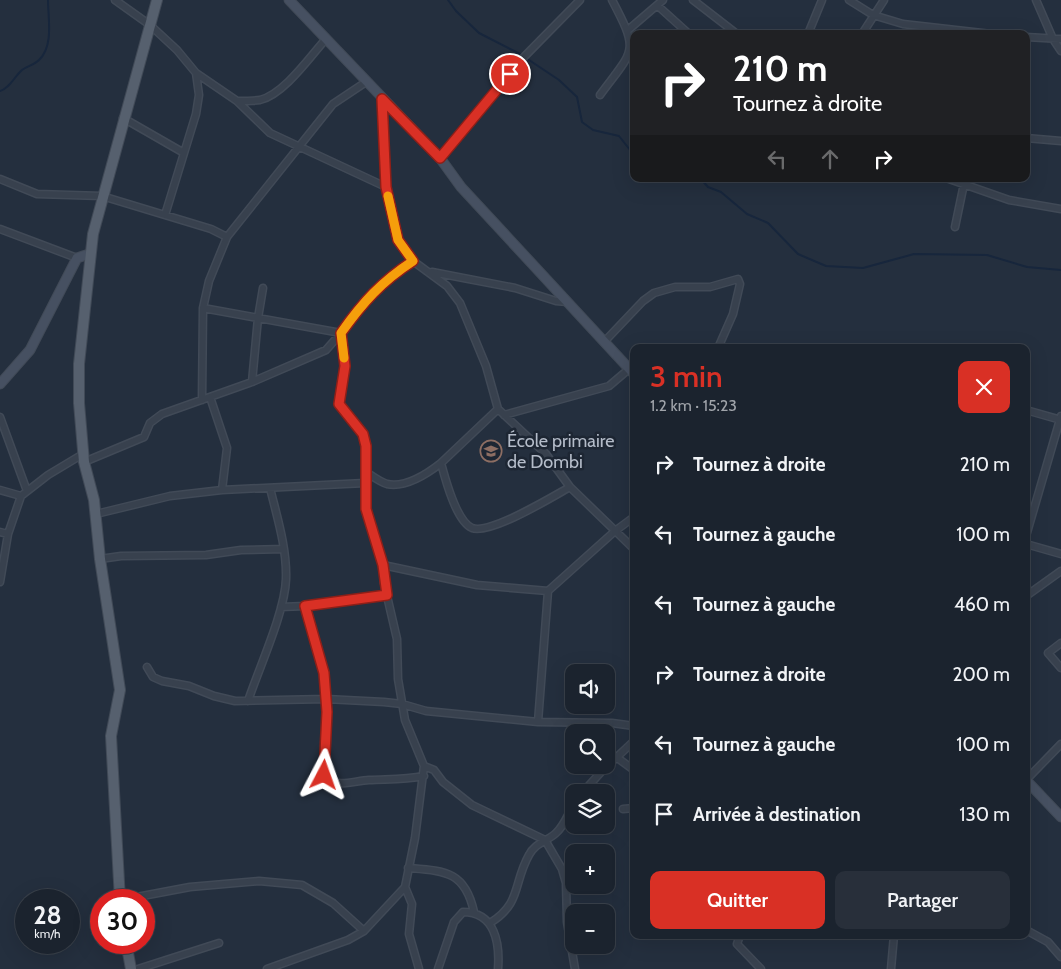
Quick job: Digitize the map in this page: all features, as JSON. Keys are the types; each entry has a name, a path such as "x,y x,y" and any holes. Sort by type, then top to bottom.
{"main road":[{"path":"120,889 112,736 120,690 100,559 96,514 83,458 79,403 79,364 90,254 102,196 157,0"},
{"path":"128,954 131,969"}],"street":[{"path":"116,0 150,25 177,50 196,73 237,101 270,133 386,187"},
{"path":"289,0 325,40 440,158 474,201 569,302 630,371"},
{"path":"440,158 521,60 580,0"},
{"path":"612,0 628,30 630,42"},
{"path":"628,30 664,0"},
{"path":"693,0 732,30"},
{"path":"810,30 822,0"},
{"path":"849,0 873,15 921,27 951,30"},
{"path":"864,30 884,0"},
{"path":"1036,0 1053,39 1061,51"},
{"path":"658,6 684,30"},
{"path":"1030,37 1061,39"},
{"path":"237,101 260,100 271,94 291,79 325,40"},
{"path":"600,95 627,59 630,51"},
{"path":"165,215 200,95 196,73"},
{"path":"202,400 203,308 209,281 228,237 297,146 333,104 366,82"},
{"path":"382,99 386,187 398,240 413,261 448,286 460,302 486,366 498,409 546,454 570,487 630,545"},
{"path":"123,118 184,153"},
{"path":"1030,138 1061,141"},
{"path":"0,179 37,194 102,196 211,229 228,237"},
{"path":"954,227 964,182 1009,200 1061,209"},
{"path":"0,229 76,258 90,254"},
{"path":"0,384 30,350 76,258"},
{"path":"0,490 24,493 83,458 144,437 150,424 162,414 252,382 326,350 366,299 392,275 413,261"},
{"path":"428,272 515,288 556,301 569,302"},
{"path":"604,342 643,301 654,293 675,288 710,287 734,278 738,279 740,284 733,314 720,344"},
{"path":"252,382 263,288"},
{"path":"203,308 341,333"},
{"path":"341,333 345,366 339,404 363,434 366,446 366,509 383,565 387,595 397,639 398,679 405,720 424,766 415,838 405,886 412,904 409,934 419,969"},
{"path":"504,415 609,386 630,373"},
{"path":"210,397 227,448 222,490"},
{"path":"366,472 385,484 396,484 424,476 441,463 498,409"},
{"path":"1030,411 1061,419 1030,523"},
{"path":"0,417 24,493 8,534 0,582"},
{"path":"441,463 450,494 466,523 472,528 480,528 516,517 570,487"},
{"path":"96,514 170,496 222,490 365,482"},
{"path":"248,701 281,607 286,580 284,549 270,488"},
{"path":"538,722 548,591 630,519"},
{"path":"0,532 8,534"},
{"path":"1030,545 1061,554"},
{"path":"100,559 121,556 206,555 241,550 284,549"},
{"path":"383,565 477,585 548,591"},
{"path":"1030,593 1061,571"},
{"path":"281,607 305,606 387,595"},
{"path":"305,606 324,673 326,699 324,775 326,780 349,784 367,780 399,781 424,776"},
{"path":"1061,643 1048,653 1061,668"},
{"path":"147,667 153,677 162,681 189,686 225,700 326,699 402,704 426,711 538,722 612,723 630,725"},
{"path":"1030,776 1061,744"},
{"path":"630,745 616,757 630,767"},
{"path":"424,766 434,770 443,782 472,805 545,840 562,869 566,883 567,922 575,969"},
{"path":"590,784 599,774"},
{"path":"1030,784 1061,817"},
{"path":"623,810 630,809"},
{"path":"490,923 504,914 511,906 529,855 536,845 561,828 565,821"},
{"path":"408,868 442,871 456,877 471,897 474,912"},
{"path":"155,894 190,887 258,881 302,885 333,903 364,931"},
{"path":"266,969 348,940 364,931 405,886"},
{"path":"438,969 457,917 463,912 474,912 490,923 497,944 498,969"},
{"path":"1030,932 1048,942 1061,957"},
{"path":"739,939 737,944 761,969"},
{"path":"894,939 894,968"},
{"path":"138,969 220,943"}],"waterway":[{"path":"0,91 9,85 22,70 37,62 44,54 49,31 48,0"},
{"path":"448,0 456,11 479,33 522,55"},
{"path":"526,58 559,80 577,97 582,122 593,130 619,136 630,150"},
{"path":"704,182 708,187 721,192 747,214 768,223 798,254 826,266 863,268 914,254 987,255 1027,267 1061,270"}],"slow traffic":[{"path":"344,358 341,333 366,299 392,275 413,261 398,240 388,196"}],"place":[{"name":"École primaire de Dombi","path":"491,451"}],"route":[{"path":"324,775 327,712 324,673 305,606 387,595 383,565 366,509 365,482 367,460 363,434 339,404 339,394 345,366 341,333 366,299 392,275 413,261 398,240 386,187 382,99 440,158 510,74"}]}
